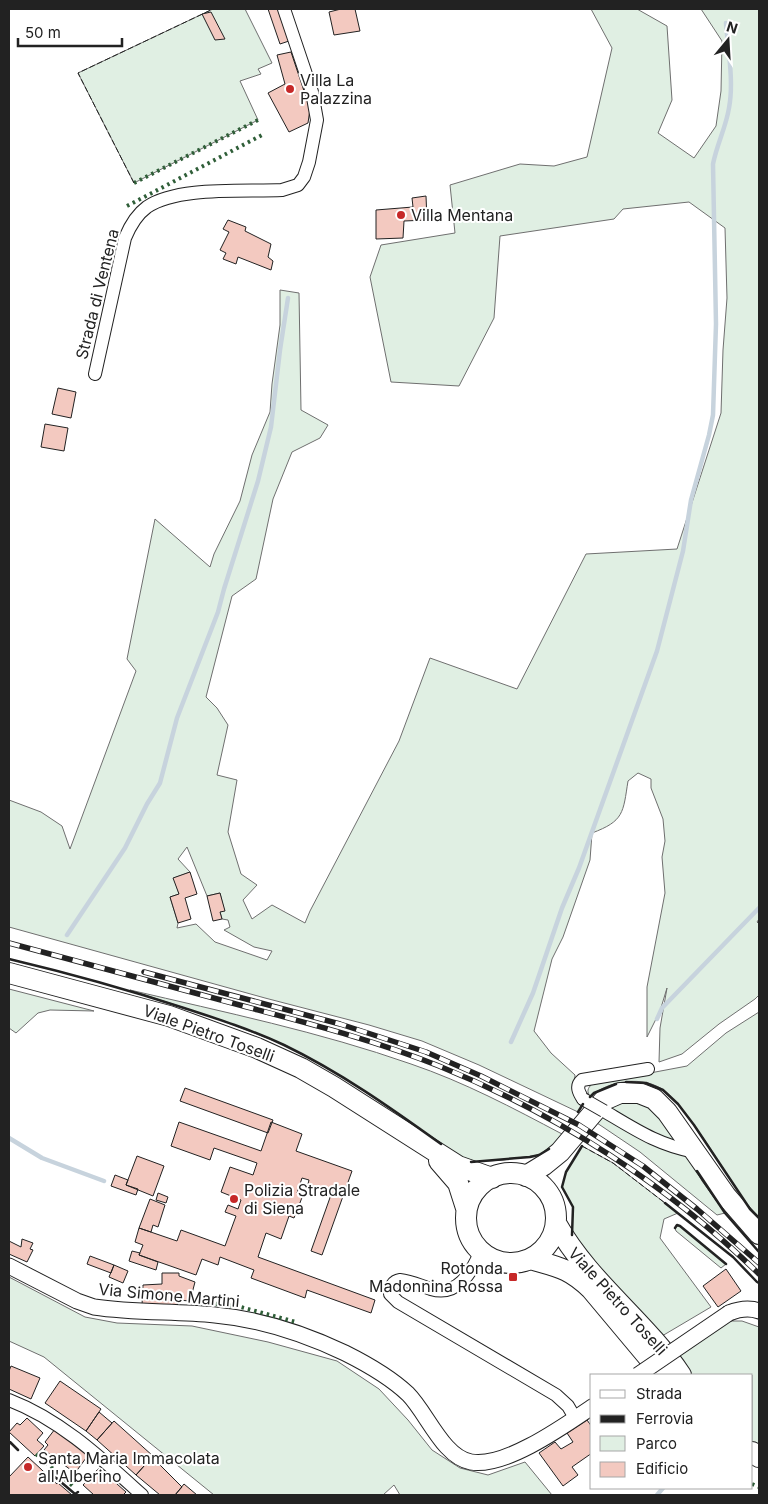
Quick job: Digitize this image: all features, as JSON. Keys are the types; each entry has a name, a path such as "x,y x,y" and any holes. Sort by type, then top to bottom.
{"main road":[{"name":"Viale Pietro Toselli","path":"9,973 154,1012 240,1040 318,1078 458,1166 492,1178 511,1173 526,1176"},
{"path":"526,1176 536,1171 560,1152 600,1103 612,1095 628,1092 644,1094 659,1103 674,1121 734,1206 759,1234"},
{"name":"Viale Pietro Toselli","path":"420,1142 454,1178 460,1188 466,1208 467,1229 472,1243 480,1252 494,1261 521,1262 538,1255 548,1243 557,1225 557,1209 549,1193"},
{"path":"549,1193 553,1171 560,1152"},
{"path":"526,1176 539,1182 549,1193"},
{"path":"466,1208 477,1189 492,1178"},
{"name":"Viale Pietro Toselli","path":"557,1225 581,1261 666,1353 680,1374"},
{"name":"Viale Pietro Toselli","path":"530,1259 564,1268 578,1277 591,1289 662,1374"}],"street":[{"name":"Strada di Ventena","path":"95,374 125,238 131,225 142,212 154,203 183,195 242,190 282,190 294,186 303,180 309,162 316,127 316,114 312,92 284,9"},
{"path":"648,1069 582,1080 578,1084 578,1089 583,1099 652,1140 695,1152"},
{"path":"480,1252 472,1269 463,1281 452,1290 435,1290 405,1280 398,1280 391,1286 390,1294 398,1302 556,1395 568,1406 575,1418"},
{"name":"Via Simone Martini","path":"9,1266 77,1301 94,1307 242,1318 332,1347 369,1366 393,1382 420,1408 446,1446 456,1455 469,1462 486,1463 523,1449 590,1408"},
{"path":"639,1374 729,1313 746,1309 759,1311"},
{"path":"9,1400 33,1410 62,1427 88,1447 142,1495"}],"green space":[{"path":"213,9 245,9 272,63 258,69 261,74 240,81 258,120 134,183 78,73"},
{"path":"591,9 637,9 667,26 672,100 658,133 694,158 716,126 721,91 722,41 701,9 759,9 759,919 757,922 759,924 759,995 682,1054 659,1062 660,1028 667,988 660,1011 647,1037 647,987 665,893 662,857 665,841 663,819 651,788 651,779 638,773 628,781 623,808 616,820 603,829 592,833 590,860 563,937 552,959 534,1031 551,1053 575,1075 574,1093 583,1104 578,1112 479,1065 422,1041 9,927 9,800 41,812 62,826 70,849 136,671 127,659 155,519 210,567 214,554 240,501 252,455 270,412 280,325 280,290 299,293 301,410 328,425 320,438 292,452 273,499 256,579 232,596 206,697 217,708 228,725 217,775 237,780 228,832 241,874 257,885 243,900 252,919 272,905 305,923 399,741 430,658 517,689 586,554 677,549 721,413 727,298 725,228 689,202 623,209 614,219 500,236 494,318 459,386 391,382 370,277 381,245 455,233 450,185 520,164 554,166 587,157 612,48","holes":["187,847 207,896 220,893 224,910 220,912 222,919 228,920 230,927 224,930 254,947 272,951 267,960 215,942 196,924 177,928 178,923 170,897 179,894 174,878 190,872 178,859"]},
{"path":"9,989 94,1011 50,1010 38,1013 16,1033 9,1028"},
{"path":"130,990 272,1023 342,1042 431,1071 507,1105 562,1134 552,1147 539,1155 472,1162 450,1151 402,1116 341,1076 285,1045 221,1020"},
{"path":"759,1012 759,1218 750,1209 688,1116 665,1091 656,1086 637,1081 616,1083 590,1097 588,1089 592,1084 687,1066 726,1033"},
{"path":"617,1101 649,1104 677,1136 677,1145 607,1108"},
{"path":"601,1114 690,1158 702,1181 725,1213 717,1215 640,1152 597,1123"},
{"path":"582,1146 613,1163 678,1213 664,1219 660,1238 711,1307 662,1336 575,1243 572,1234 573,1207 562,1187 566,1172"},
{"path":"677,1225 726,1264 721,1268 676,1231"},
{"path":"9,1277 85,1317 117,1323 192,1326 268,1342 337,1361 379,1389 408,1420 432,1450 460,1468 488,1475 525,1462 552,1495 400,1495 394,1485 383,1495 214,1495 44,1357 9,1341"},
{"path":"730,1321 742,1321 759,1327 759,1449 753,1444 753,1374 689,1374 679,1356"}],"building":[{"path":"268,9 279,9 289,41 280,44"},
{"path":"341,9 355,9 360,31 334,35 329,12"},
{"path":"211,12 225,39 215,40 202,14"},
{"name":"Villa La Palazzina","path":"291,52 310,109 308,123 289,132 268,93 285,84 277,55"},
{"name":"Villa Mentana","path":"426,196 427,220 404,221 403,238 376,239 376,210 413,207 412,198"},
{"path":"228,220 246,227 245,231 271,244 268,257 273,261 271,270 238,257 236,264 223,259 226,253 220,250 229,232 223,229"},
{"path":"58,388 76,392 71,418 52,414"},
{"path":"45,424 68,428 64,451 41,447"},
{"path":"190,872 197,894 185,898 191,919 178,923 170,897 179,894 173,878"},
{"path":"220,893 225,911 220,912 222,919 213,921 207,896"},
{"path":"185,1088 273,1120 268,1133 180,1101"},
{"path":"179,1122 261,1151 271,1122 302,1134 296,1151 352,1171 322,1255 311,1251 332,1192 308,1184 309,1180 302,1178 297,1193 303,1195 294,1218 289,1216 281,1239 266,1233 258,1257 375,1300 371,1313 307,1290 305,1298 251,1278 254,1270 220,1257 218,1265 202,1259 196,1275 139,1255 143,1245 135,1242 139,1228 177,1241 181,1230 225,1246 236,1216 225,1212 228,1205 238,1209 241,1200 221,1192 230,1167 253,1175 257,1163 214,1148 210,1160 171,1146"},
{"path":"137,1156 164,1166 153,1196 126,1185"},
{"path":"115,1175 128,1180 126,1185 138,1189 136,1195 111,1186"},
{"path":"158,1193 168,1197 166,1203 156,1200"},
{"path":"150,1199 165,1205 158,1227 153,1225 151,1232 139,1228"},
{"path":"22,1239 33,1243 30,1249 33,1250 27,1262 9,1254 9,1241 21,1247"},
{"path":"132,1251 158,1262 156,1270 129,1261"},
{"path":"90,1256 114,1265 111,1273 87,1264"},
{"path":"114,1265 128,1271 123,1283 109,1277"},
{"path":"726,1269 741,1291 718,1307 703,1286"},
{"path":"162,1273 179,1273 179,1276 195,1282 190,1301 178,1300 177,1306 142,1305 143,1285 162,1284"},
{"path":"11,1366 40,1378 31,1399 9,1389 9,1371"},
{"path":"60,1381 101,1409 86,1431 45,1403"},
{"path":"99,1412 112,1423 97,1440 86,1431"},
{"path":"27,1418 43,1433 37,1440 44,1446 35,1456 9,1432 17,1423 20,1425"},
{"path":"587,1420 590,1424 590,1454 572,1467 578,1475 563,1486 539,1453 555,1442 561,1449 573,1442 567,1433"},
{"path":"114,1421 153,1456 136,1475 97,1440"},
{"path":"55,1429 89,1454 75,1473 44,1450 48,1445 45,1442"},
{"name":"Santa Maria Immacolata all'Alberino","path":"28,1457 72,1495 9,1495 9,1477"},
{"path":"152,1457 182,1487 175,1495 160,1495 136,1475"},
{"path":"99,1468 126,1492 123,1495 94,1495 83,1485"},
{"path":"184,1484 197,1495 175,1495"}],"waterway":[{"path":"511,1042 533,993 562,908 579,868 657,651 683,551 691,500 709,435 713,415 716,324 713,164 728,115 731,87 726,23"},
{"path":"67,935 125,848 160,783 177,718 218,612 258,481 271,427 288,298"},
{"path":"657,1019 662,1008 759,908"},
{"path":"9,1138 42,1158 104,1181"},
{"path":"657,1495 662,1489"}],"railway":[{"path":"9,943 344,1034 416,1057 483,1085 568,1129 649,1182 724,1241 759,1274"},
{"path":"144,972 340,1024 426,1052 481,1076 579,1125 643,1166 697,1209 759,1263"}],"hedge":[{"path":"134,183 258,120"},
{"path":"127,206 264,134"},
{"path":"190,1301 237,1306 296,1322"},
{"path":"36,1454 74,1487"},
{"path":"753,1484 759,1487"}],"fence":[{"path":"134,183 78,73 213,9"},
{"path":"582,1146 613,1163 665,1203"}],"wall":[{"path":"9,959 140,994 222,1021 284,1045 345,1079 441,1144"},
{"path":"626,1082 646,1083 663,1090 678,1104 750,1209 759,1218"},
{"path":"590,1097 594,1093 616,1084"},
{"path":"578,1112 583,1104"},
{"path":"572,1235 573,1207 562,1187 566,1172 582,1146"},
{"path":"471,1162 530,1157 539,1155 549,1149"},
{"path":"697,1171 725,1213 759,1252"},
{"path":"665,1203 733,1257 757,1282"},
{"path":"675,1228 677,1225 680,1226 726,1264"},
{"path":"9,1444 10,1442 18,1450"},
{"path":"48,1471 75,1494 78,1492"}],"place":[{"name":"Villa La Palazzina","path":"290,89"},
{"name":"Villa Mentana","path":"401,215"},
{"name":"Polizia Stradale di Siena","path":"234,1199"},
{"name":"Rotonda Madonnina Rossa","path":"513,1277"},
{"name":"Santa Maria Immacolata all'Alberino","path":"28,1467"}]}
